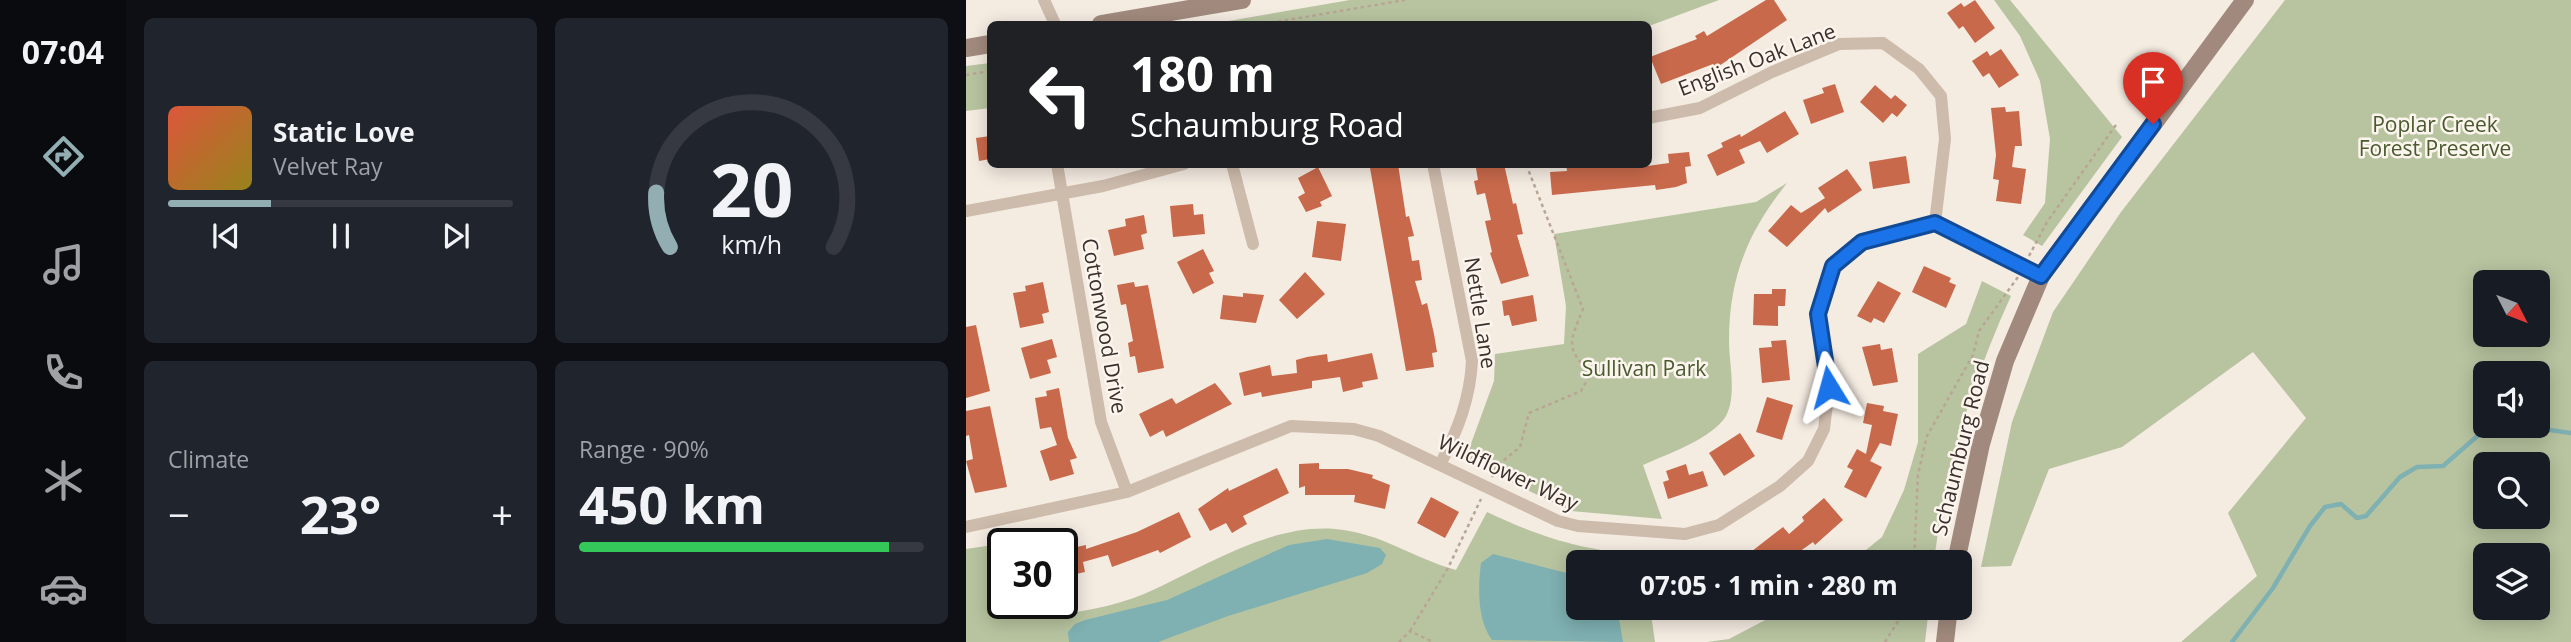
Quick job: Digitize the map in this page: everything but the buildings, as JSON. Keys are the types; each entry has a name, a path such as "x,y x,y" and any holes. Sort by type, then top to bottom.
{"main road":[{"path":"1119,21 1242,0"},
{"name":"Schaumburg Road","path":"1959,550 1981,444 2002,373 2041,276 2245,0"},
{"path":"966,48 987,44"},
{"path":"1945,642 1948,620"}],"street":[{"path":"1044,0 1054,21"},
{"name":"English Oak Lane","path":"1652,117 1700,108 1772,72 1839,44 1882,43 1919,69 1941,96 1945,139 1935,223"},
{"name":"Cottonwood Drive","path":"1058,168 1101,422 1127,492"},
{"path":"966,211 1061,194 1168,168"},
{"path":"1233,168 1253,244"},
{"name":"Nettle Lane","path":"1434,168 1472,361 1471,389 1460,425 1441,463"},
{"path":"1935,223 2041,276"},
{"name":"Wildflower Way","path":"966,527 1127,492 1291,426 1354,429 1391,440 1558,521 1578,526 1685,534 1719,524 1796,473 1817,446 1829,408 1818,314 1833,266 1862,242 1935,223"}],"path":[{"path":"1282,21 1405,0"},
{"path":"966,75 987,72"},
{"path":"1915,550 1918,474 1927,436 1973,355 1979,331 2014,286 2047,222 2118,122"},
{"path":"1399,642 1410,631 1448,568 1498,466 1520,447 1528,413 1581,391 1591,373 1572,355 1570,340 1583,309 1529,168"},
{"path":"1885,642 1899,620"},
{"path":"1410,631 1433,642"}],"green space":[{"path":"1350,0 1719,0 1652,25 1652,21 1228,21"},
{"path":"1994,0 2010,0 2122,137 2042,246 2023,235 2045,203 2050,139 2040,81 2020,36"},
{"name":"Poplar Creek Forest Preserve","path":"2285,0 2571,0 2571,642 2181,642 2257,576 2228,513 2306,418 2253,352 2122,447 2049,469 2011,566 1981,567 2012,422 2053,312 2121,212"},
{"path":"987,63 987,108 966,111 966,66"},
{"name":"Sullivan Park","path":"1787,183 1761,219 1743,256 1737,276 1730,318 1732,389 1726,416 1700,439 1643,465 1662,519 1571,511 1465,460 1494,381 1495,354 1564,344 1566,306 1554,234 1756,202"},
{"path":"1982,281 2011,296 1984,360 1962,426 1945,493 1936,550 1866,550 1882,537 1904,490 1918,442 1918,354 1966,324"},
{"path":"1487,512 1526,529 1601,550 1566,550 1566,620 1652,620 1655,642 966,642 966,549 987,546 987,619 1078,619 1078,612 1119,603 1144,594 1236,550 1285,533 1310,529 1335,529 1368,535 1456,570"},
{"path":"1765,620 1928,620 1925,642 1707,642 1729,639"}],"water":[{"path":"1327,539 1380,548 1386,555 1382,564 1367,573 1228,616 1158,642 1069,642 1068,632 1075,624 1085,620 1167,600 1289,545"},
{"path":"1493,554 1566,573 1566,620 1619,620 1623,642 1492,640 1481,613 1481,563"}],"waterway":[{"path":"2550,430 2571,433"},
{"path":"2232,642 2273,588 2310,526 2325,507 2341,504 2357,518 2366,516 2400,477 2417,467 2443,466 2475,438"}],"route":[{"path":"1829,387 1818,314 1833,266 1862,242 1935,223 2041,276 2153,124"}]}
